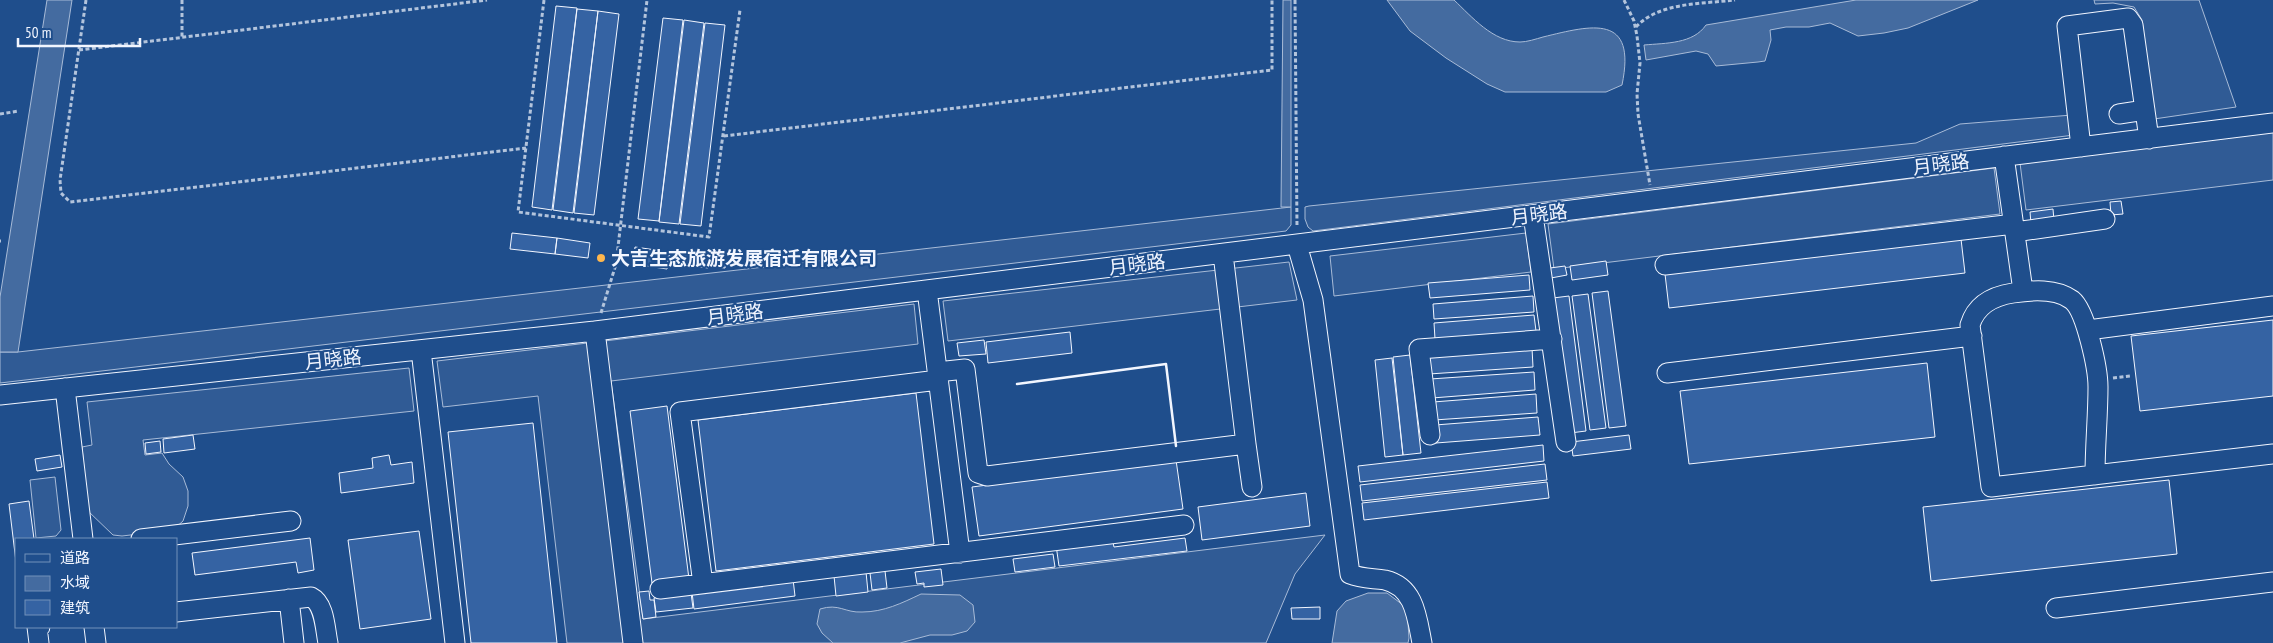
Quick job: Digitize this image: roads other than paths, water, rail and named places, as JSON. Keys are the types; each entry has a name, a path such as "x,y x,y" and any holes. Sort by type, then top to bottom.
{"street":[{"path":"2081,147 2067,26 2128,18 2131,20 2149,139"},
{"path":"2119,114 2145,110"},
{"name":"月晓路","path":"0,395 595,331 2273,123"},
{"path":"2004,156 2023,291"},
{"path":"1533,215 1566,442"},
{"path":"1666,265 2106,219"},
{"path":"1297,245 1313,300 1350,574 1386,580 1402,589 1416,608 1422,643"},
{"path":"1223,254 1252,487"},
{"path":"927,290 960,552"},
{"path":"2095,475 2098,385 2088,330 2080,311 2073,301 2047,291 2023,291 2001,295 1974,313 1970,325 1991,487 2095,475 2273,454"},
{"path":"2088,330 2273,306"},
{"path":"595,331 633,643"},
{"path":"1667,373 1972,336"},
{"path":"1430,435 1419,349 1552,339"},
{"path":"421,350 455,643"},
{"path":"703,584 680,412 938,376 965,369 978,473 987,476 1246,444"},
{"path":"65,388 83,538"},
{"path":"149,538 291,521"},
{"path":"660,590 1184,525"},
{"path":"2056,608 2273,582"},
{"path":"178,612 310,597 316,600 320,607 328,643"},
{"path":"289,600 294,643"},
{"path":"37,628 39,643"},
{"path":"94,628 96,643"}],"water":[{"path":"47,0 72,0 18,352 0,352 0,297"},
{"path":"1283,0 1291,0 1291,207 1281,207"},
{"path":"1387,0 1454,0 1492,33 1510,41 1526,42 1578,29 1593,28 1606,30 1617,35 1623,45 1625,62 1622,85 1606,92 1505,92 1487,84 1446,58 1410,31"},
{"path":"1856,0 1978,0 1908,28 1884,33 1858,36 1830,23 1809,27 1786,27 1770,30 1771,40 1765,61 1716,66 1708,54 1696,51 1646,60 1644,45 1670,43 1686,39 1694,36 1706,25"},
{"path":"1368,593 1387,593 1407,608 1408,643 1332,643 1337,611 1346,601"},
{"path":"921,594 960,595 973,605 975,622 967,631 952,635 930,635 900,643 833,643 822,633 817,624 820,609 832,607 856,612 870,612 900,604"}],"place":[{"name":"大吉生态旅游发展宿迁有限公司","path":"601,258"}]}
